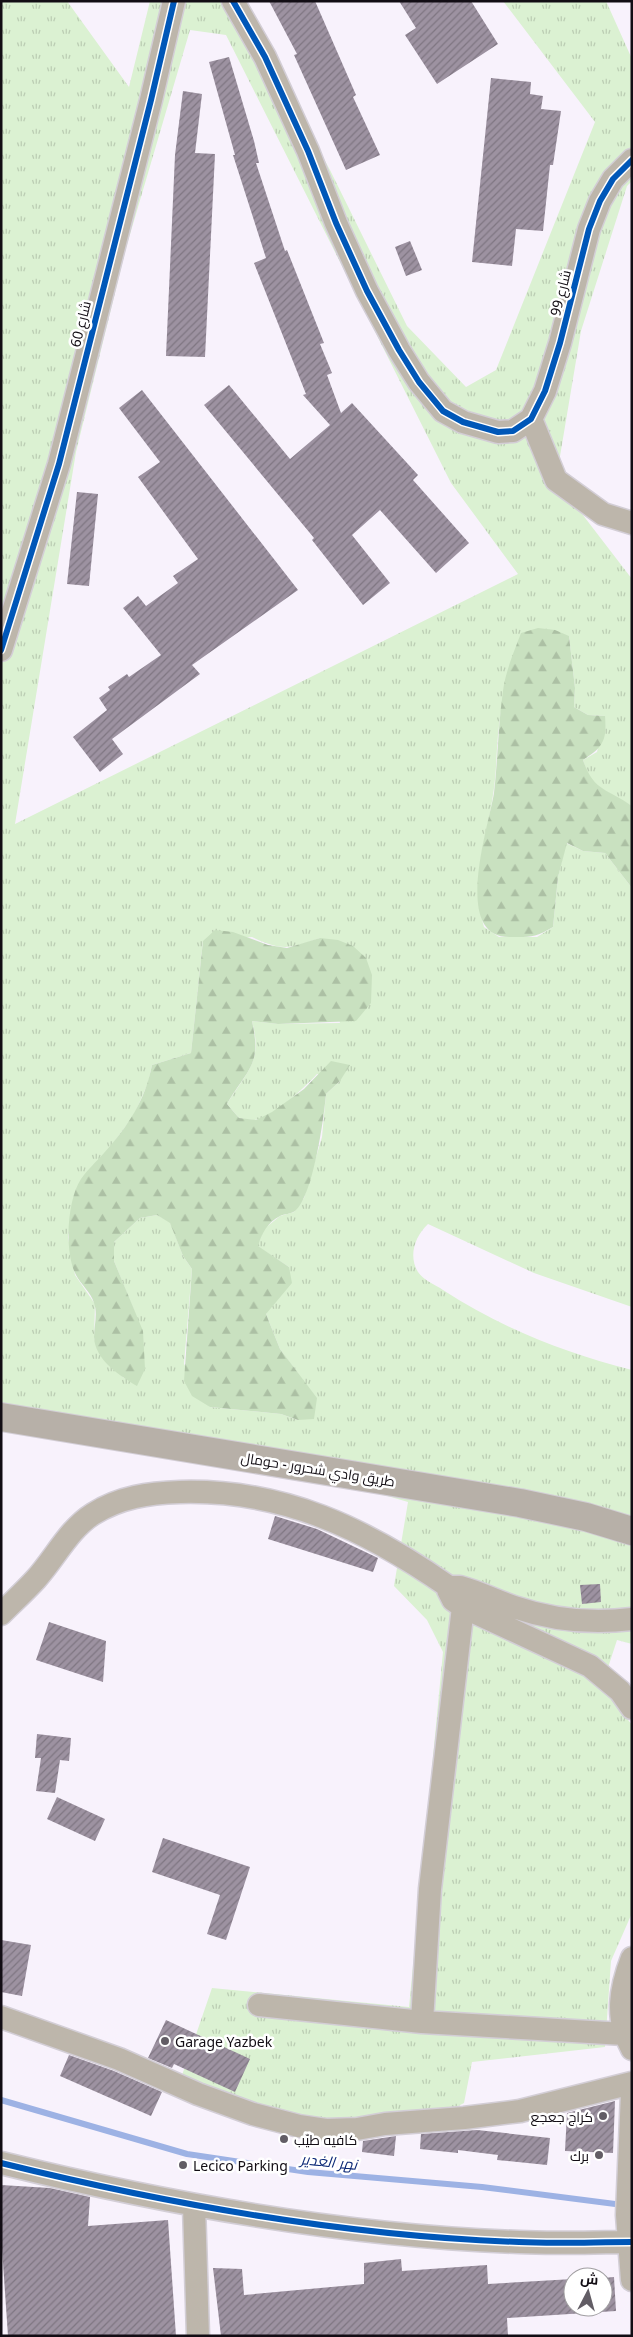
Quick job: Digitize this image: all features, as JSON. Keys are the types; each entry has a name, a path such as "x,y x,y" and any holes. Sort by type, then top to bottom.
{"main road":[{"name":"طريق وادي شحرور - حومال","path":"1,1417 520,1503 586,1517 632,1531"}],"street":[{"name":"شارع 60","path":"1,650 58,464 151,100 174,1"},
{"path":"233,1 269,65 308,151 336,223 367,291 419,382 443,411 464,422 498,432 522,425 556,480 603,514 632,523"},
{"name":"شارع 99","path":"522,425 544,391 560,343 589,229 600,201 613,179 632,160"},
{"path":"1,1614 36,1578 74,1530 92,1514 114,1503 136,1496 156,1492 197,1492 263,1498 339,1522 407,1557 449,1587 466,1588 515,1607 566,1619 591,1621 632,1619"},
{"path":"449,1587 449,1595 463,1606 590,1666 620,1691 632,1708"},
{"path":"422,2022 430,1889 463,1606"},
{"path":"259,2005 628,2041 620,2012 623,1988 632,1958"},
{"path":"1,2017 119,2059 198,2094 253,2114 299,2126 326,2130 357,2129 385,2124 464,2118 520,2111 632,2082"},
{"path":"632,2093 627,2173 627,2215 632,2280"},
{"path":"1,2162 194,2206 339,2228 518,2242 630,2242"},
{"path":"194,2206 198,2336"}],"green space":[{"path":"1,1 67,1 129,87 150,1 238,1 330,170 407,326 466,387 496,370 595,122 503,1 606,1 632,59 632,181 627,186 581,331 556,480 632,579 632,806 602,789 589,778 583,760 597,752 605,716 588,715 574,707 575,688 569,636 522,633 510,667 502,702 494,786 481,860 479,892 484,927 499,937 537,937 553,927 558,877 566,843 583,851 605,853 632,888 632,1307 534,1273 428,1224 416,1240 413,1253 415,1266 423,1277 465,1304 534,1338 582,1356 632,1370 632,1644 617,1640 602,1686 632,1725 632,1913 611,1961 605,2047 472,2062 464,2103 430,2121 301,2121 180,2081 212,1988 409,2007 443,1652 427,1620 394,1586 408,1502 329,1479 1,1425","holes":["190,30 226,35 451,483 518,574 15,824 76,452 126,248","252,937 271,945 286,947 320,938 340,1023 278,1024 252,1021 256,1047 254,1057 247,1074 227,1104 239,1118 254,1120 270,1114 279,1108 297,1094 317,1074 340,1081 326,1094 322,1137 304,1198 294,1212 280,1216 264,1229 257,1246 289,1267 266,1314 280,1349 316,1398 298,1420 281,1414 210,1407 184,1364 192,1269 183,1256 170,1222 157,1215 140,1218 114,1242 114,1261 135,1313 124,1378 112,1367 94,1339 95,1304 75,1275 68,1237 74,1196 134,1115 148,1083 152,1065 191,1053 203,941"]},
{"path":"538,628 555,630 569,636 575,688 574,707 588,715 605,716 605,732 602,742 595,751 583,760 587,770 597,784 632,806 632,888 605,853 583,851 567,843 558,877 553,927 532,936 510,937 492,932 482,919 478,900 478,877 481,853 494,793 500,716 506,677 521,633"},
{"path":"215,930 233,932 268,945 287,948 320,938 338,940 353,946 366,958 372,975 371,1003 356,1021 278,1024 252,1021 255,1036 254,1058 247,1074 227,1104 239,1118 256,1120 272,1112 304,1089 331,1061 350,1065 340,1081 326,1094 323,1120 312,1174 301,1203 292,1213 280,1216 268,1225 258,1246 289,1267 292,1283 266,1314 280,1349 317,1398 314,1419 298,1420 281,1414 210,1407 192,1396 184,1381 192,1269 183,1256 170,1223 157,1215 140,1218 114,1242 114,1261 143,1331 145,1369 137,1386 109,1366 99,1353 94,1337 96,1316 94,1303 91,1295 80,1282 72,1265 69,1226 76,1188 89,1169 128,1123 145,1090 152,1065 191,1053 203,941"}],"building":[{"path":"269,1 315,1 356,95 353,97 380,155 346,170 294,55 297,54"},
{"path":"399,1 471,1 498,44 437,84 405,35 416,28"},
{"path":"229,57 254,141 259,163 256,163 285,251 287,250 324,343 320,344 332,373 327,375 341,413 352,403 418,475 413,480 469,543 436,573 380,510 352,535 390,583 363,605 312,540 314,538 204,405 229,385 290,459 330,425 303,395 306,394 254,263 266,258 233,155 235,155 209,62"},
{"path":"491,78 531,82 530,94 543,96 541,109 561,111 553,165 550,165 543,231 516,229 512,266 472,262"},
{"path":"183,91 202,94 195,153 215,154 205,357 166,356 175,155"},
{"path":"410,241 422,270 406,276 395,247"},
{"path":"142,390 298,590 192,665 200,674 112,739 123,754 100,772 73,737 107,710 99,698 110,690 108,687 127,674 129,677 161,655 123,608 138,596 146,606 178,583 173,576 198,559 138,477 160,462 119,408"},
{"path":"77,492 98,494 89,586 67,584"},
{"path":"275,1516 317,1529 378,1558 373,1572 268,1539"},
{"path":"600,1584 601,1602 582,1604 580,1585"},
{"path":"49,1622 106,1641 103,1682 36,1660"},
{"path":"37,1734 71,1738 69,1761 60,1760 55,1793 36,1791 41,1758 35,1758"},
{"path":"57,1797 105,1819 95,1841 47,1819"},
{"path":"163,1838 250,1867 226,1940 207,1934 220,1895 152,1872"},
{"path":"1,1940 31,1945 22,1996 1,1992"},
{"path":"166,2020 250,2059 235,2092 174,2064 172,2068 148,2058"},
{"path":"69,2055 114,2071 162,2092 151,2116 60,2076"},
{"path":"615,2101 613,2153 565,2151 567,2113"},
{"path":"477,2130 550,2138 547,2165 497,2160 498,2155 458,2150 458,2153 420,2149 421,2134"},
{"path":"396,2136 394,2156 362,2152 363,2141"},
{"path":"1,2185 50,2188 90,2197 88,2226 168,2220 176,2336 8,2336 1,2234"},
{"path":"401,2259 402,2271 487,2265 488,2284 563,2280 563,2314 507,2318 508,2336 221,2336 213,2268 242,2269 244,2295 364,2284 364,2263"},
{"path":"614,2277 616,2311 613,2311"}],"waterway":[{"name":"نهر الغدير","path":"1,2100 187,2154 308,2172 482,2187 623,2205"}],"cycle path":[{"path":"1,650 59,464 151,100 174,1"},
{"path":"233,1 265,57 308,151 336,223 367,291 399,350 419,382 443,411 463,422 498,432 513,431 531,419 545,391 560,343 589,229 600,201 613,179 632,160"},
{"path":"1,2163 193,2205 323,2225 453,2239 547,2243 632,2242"}],"place":[{"name":"Garage Yazbek","path":"165,2041"},
{"name":"كراج جعجع","path":"603,2116"},
{"name":"كافيه طيّب","path":"284,2139"},
{"name":"برك","path":"599,2155"},
{"name":"Lecico Parking","path":"183,2165"}]}
